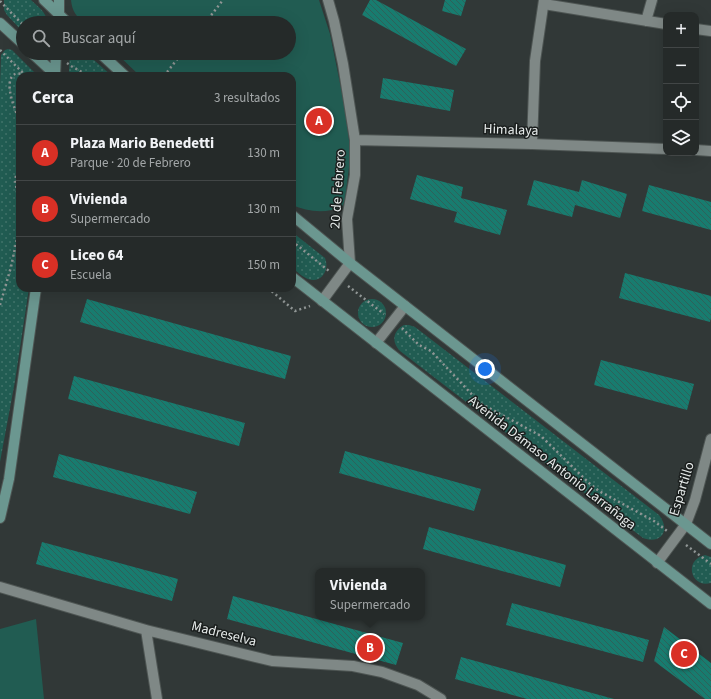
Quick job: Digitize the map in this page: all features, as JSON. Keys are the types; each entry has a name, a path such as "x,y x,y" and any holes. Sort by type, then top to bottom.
{"street":[{"path":"44,0 57,16"},
{"path":"59,16 60,0"},
{"name":"20 de Febrero","path":"328,0 343,64 355,140 355,175 347,219 350,263"},
{"path":"646,21 652,0"},
{"path":"532,144 535,61 544,2 663,24"},
{"path":"0,23 16,38"},
{"path":"699,29 711,31"},
{"path":"40,60 53,72"},
{"path":"56,60 56,72"},
{"path":"108,60 121,72"},
{"name":"Himalaya","path":"355,140 663,149"},
{"path":"699,150 711,151"},
{"path":"296,218 350,263 711,544"},
{"path":"322,301 350,263"},
{"name":"Avenida Dámaso Antonio Larrañaga","path":"296,280 711,604"},
{"path":"0,518 9,479 35,292"},
{"path":"376,343 405,306"},
{"name":"Espartillo","path":"657,563 686,524 695,500 711,439"},
{"name":"Madreselva","path":"0,587 146,630 272,661 353,666 382,672 418,685 441,699"},
{"path":"146,630 157,699"}],"path":[{"path":"210,16 223,0"},
{"path":"0,1 16,17"},
{"path":"0,50 22,72"},
{"path":"64,60 70,66 81,72"},
{"path":"167,72 177,60"},
{"path":"16,74 10,81 10,89 16,112"},
{"path":"0,305 16,243"},
{"path":"296,244 393,321 419,345 431,352 480,403 541,436 589,484 654,521 711,564"},
{"path":"273,292 295,311 322,301"}],"green space":[{"path":"4,0 31,0 39,7 45,16 16,16 16,25 4,10"},
{"path":"71,0 319,0 330,34 344,103 349,140 349,167 343,206 337,209 324,211 311,211 296,206 296,72 136,72 123,60 296,60 296,16 77,16 72,7"},
{"path":"5,50 12,50 16,54 16,60 22,60 34,72 16,72 16,292 28,292 15,381 0,462 0,85 1,55"},
{"path":"70,60 94,60 107,72 69,72"},
{"path":"296,235 325,258 326,263 323,275 317,280 304,277 296,271"},
{"path":"372,299 382,303 386,313 382,323 372,327 362,323 358,313 362,303"},
{"path":"404,325 415,327 659,515 664,526 662,535 659,538 649,540 643,538 400,351 395,344 394,337 397,330"},
{"path":"705,555 711,557 711,583 704,584 695,578 692,573 692,568 694,562 698,558"},
{"path":"36,619 44,699 0,699 0,629"}],"building":[{"path":"370,0 376,0 466,49 456,66 362,15"},
{"path":"445,0 466,0 461,16 442,11"},
{"path":"383,78 454,90 450,111 380,98"},
{"path":"417,175 463,187 461,198 507,210 500,235 454,222 457,212 410,199"},
{"path":"534,180 579,192 582,180 627,194 620,218 575,205 572,217 527,205"},
{"path":"649,185 711,202 711,230 642,211"},
{"path":"625,273 711,296 710,322 619,298"},
{"path":"87,299 291,356 285,379 80,322"},
{"path":"601,360 694,384 687,410 594,385"},
{"path":"74,376 245,423 239,446 68,399"},
{"path":"345,451 481,489 474,511 339,473"},
{"path":"59,454 197,492 190,514 53,477"},
{"path":"429,527 566,565 560,587 423,549"},
{"path":"42,542 178,579 172,601 36,564"},
{"path":"233,596 315,619 315,620 320,620 403,643 396,665 227,619"},
{"path":"512,603 649,640 643,662 506,625"},
{"path":"664,627 711,663 711,699 705,699 654,661"},
{"path":"461,657 614,699 527,699 455,679"}],"place":[{"name":"Plaza Mario Benedetti","path":"319,121"},
{"name":"Vivienda","path":"370,648"},
{"name":"Liceo 64","path":"684,654"}]}
